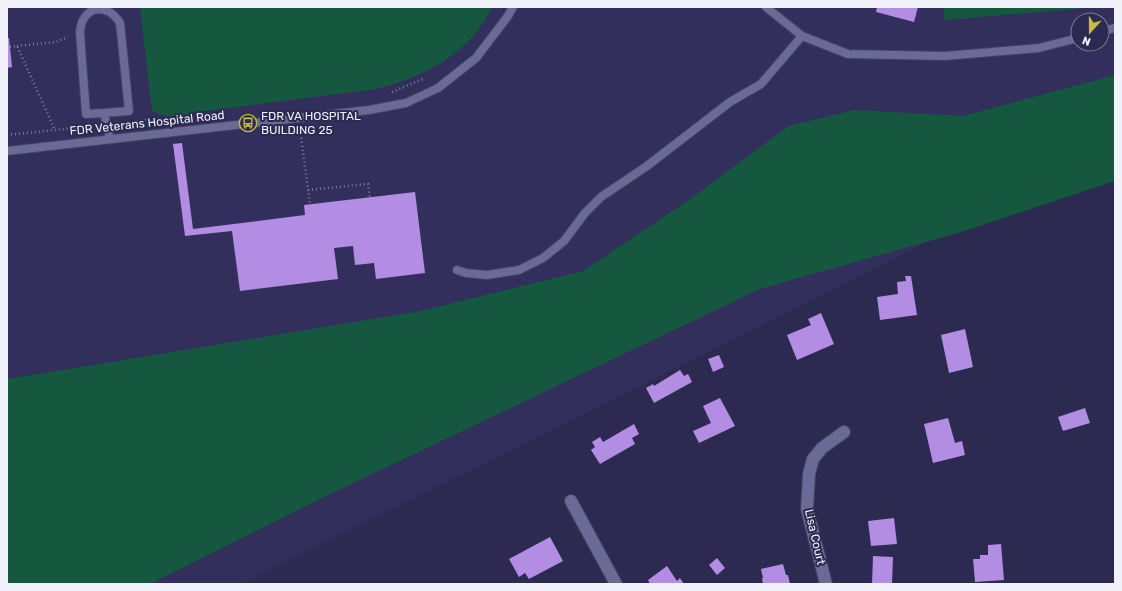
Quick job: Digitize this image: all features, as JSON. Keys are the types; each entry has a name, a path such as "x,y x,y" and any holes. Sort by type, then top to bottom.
{"street":[{"name":"Lisa Court","path":"826,584 807,509 809,474 813,459 822,448 844,432"},
{"path":"571,501 616,584"}],"lane":[{"name":"FDR Veterans Hospital Road","path":"7,151 369,110 406,103 438,88 476,58 508,16 513,7"},
{"path":"766,7 802,36 848,54 945,56 1039,48 1070,40"},
{"path":"97,9 106,10 116,15 120,23 129,111 104,113 86,114 80,33 80,24 84,17 89,12 97,9"},
{"path":"457,270 466,273 487,275 519,270 543,258 564,241 585,213 601,197 647,166 730,102 761,84 802,36"},
{"path":"104,113 110,139"}],"path":[{"path":"10,47 56,42"},
{"path":"17,46 55,130"},
{"path":"386,93 428,77"},
{"path":"298,118 310,204"},
{"path":"134,121 155,119 166,121"},
{"path":"7,136 89,127"},
{"path":"308,190 368,184 370,197"}],"shaded area":[{"path":"7,7 1115,7 1115,153 967,222 546,433 240,584 7,584"}],"green space":[{"path":"140,7 493,7 482,25 464,45 430,70 403,81 376,89 190,113 171,117 152,111"},
{"path":"943,7 1099,7 945,20"},
{"path":"1115,75 1115,181 968,230 760,289 324,497 150,584 7,584 7,379 416,312 583,271 683,204 789,126 855,110 963,116"}],"building":[{"path":"877,7 918,7 914,22 876,12"},
{"path":"7,38 9,38 12,67 7,68"},
{"path":"182,143 193,229 305,215 304,205 415,192 425,273 376,279 374,263 355,265 353,246 334,248 338,279 240,291 232,231 185,236 173,144"},
{"path":"905,276 911,276 917,315 880,320 877,297 898,294 897,282 906,281"},
{"path":"821,313 834,344 797,360 787,335 811,325 808,319"},
{"path":"965,329 973,367 949,373 941,335"},
{"path":"719,355 724,367 713,372 708,359"},
{"path":"680,370 684,376 688,374 692,382 654,403 646,388 653,384 654,386"},
{"path":"720,398 735,426 699,443 693,431 711,423 703,406"},
{"path":"1085,408 1090,423 1063,431 1058,417"},
{"path":"948,418 955,443 962,441 965,455 933,463 924,424"},
{"path":"634,424 639,434 632,438 635,444 600,464 591,450 595,447 592,442 600,437 603,442"},
{"path":"894,518 897,544 871,546 868,521"},
{"path":"550,537 563,561 529,579 525,573 519,577 509,559"},
{"path":"1001,544 1004,580 975,582 973,559 980,559 980,555 988,555 988,545"},
{"path":"873,556 893,557 892,584 872,584"},
{"path":"717,558 725,568 717,575 709,565"},
{"path":"783,564 790,584 763,584 761,569"},
{"path":"667,566 677,581 680,578 684,584 650,584 648,580"}],"place":[{"name":"FDR VA HOSPITAL BUILDING 25","path":"248,123"}]}
